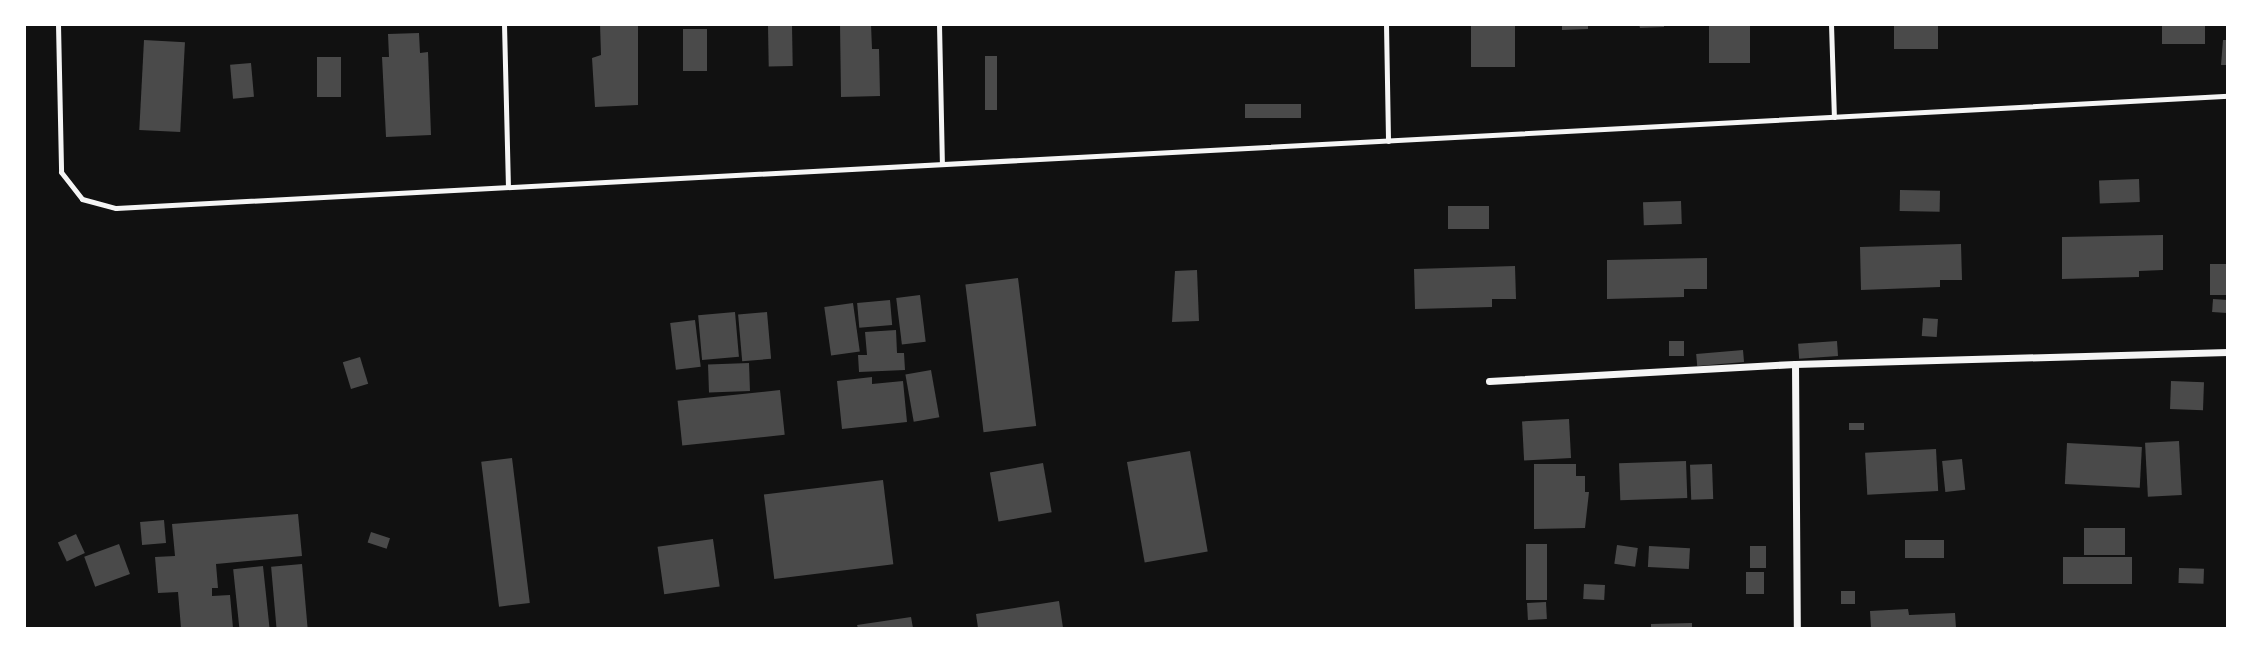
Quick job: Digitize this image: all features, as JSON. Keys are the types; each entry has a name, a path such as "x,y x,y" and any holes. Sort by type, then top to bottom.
{"street":[{"path":"1489,381 1796,364 2228,352"},
{"path":"1796,364 1797,628"}],"lane":[{"path":"58,24 61,172 70,188 94,205 116,208 2228,96"},
{"path":"504,24 508,187"},
{"path":"939,24 942,164"},
{"path":"1386,24 1388,141"},
{"path":"1831,24 1834,117"}],"building":[{"path":"600,24 638,24 638,105 595,107 592,58 601,55"},
{"path":"840,24 871,24 872,49 879,49 880,96 841,97"},
{"path":"1471,24 1515,24 1515,67 1471,67"},
{"path":"1562,24 1588,24 1588,29 1562,30"},
{"path":"1639,24 1664,24 1664,27 1640,28"},
{"path":"1709,24 1750,24 1750,63 1709,63"},
{"path":"1894,24 1938,24 1938,49 1894,49"},
{"path":"2162,24 2205,24 2205,44 2162,44"},
{"path":"768,25 792,25 793,66 769,66"},
{"path":"683,29 707,29 707,71 683,71"},
{"path":"419,33 420,53 428,52 431,135 386,137 382,57 389,57 388,34"},
{"path":"144,40 185,42 180,132 139,130"},
{"path":"2223,40 2228,40 2228,65 2221,65"},
{"path":"985,56 997,56 997,110 985,110"},
{"path":"317,57 341,57 341,97 317,97"},
{"path":"251,63 254,97 233,99 230,65"},
{"path":"1245,104 1301,104 1301,118 1245,118"},
{"path":"2139,179 2140,202 2100,203 2099,180"},
{"path":"1900,190 1940,191 1940,212 1900,211"},
{"path":"1681,201 1682,224 1644,225 1643,202"},
{"path":"1448,206 1489,206 1489,229 1448,229"},
{"path":"2163,235 2163,270 2139,271 2139,277 2062,279 2062,237"},
{"path":"1961,244 1962,280 1940,280 1940,287 1861,290 1860,247"},
{"path":"1707,258 1707,289 1684,289 1684,297 1607,299 1607,260"},
{"path":"2210,264 2228,264 2228,295 2210,295"},
{"path":"1515,266 1516,299 1492,299 1492,307 1415,309 1414,269"},
{"path":"1197,270 1199,321 1172,322 1175,271"},
{"path":"1018,278 1036,426 984,432 965,284"},
{"path":"920,295 926,342 902,345 896,298"},
{"path":"2213,299 2228,300 2227,313 2212,312"},
{"path":"890,300 892,325 859,328 857,303"},
{"path":"853,303 860,352 831,356 824,307"},
{"path":"735,312 739,357 702,360 698,315"},
{"path":"767,312 771,359 742,361 738,315"},
{"path":"1923,318 1938,319 1937,337 1922,336"},
{"path":"695,320 701,367 676,370 670,323"},
{"path":"896,330 897,353 904,353 905,370 859,372 858,355 867,355 865,332"},
{"path":"1669,341 1684,341 1684,356 1669,356"},
{"path":"1837,341 1838,356 1799,359 1798,344"},
{"path":"1743,350 1744,362 1697,366 1696,354"},
{"path":"360,357 368,384 351,389 343,362"},
{"path":"749,363 750,391 709,392 708,364"},
{"path":"931,370 939,417 914,422 905,375"},
{"path":"872,377 872,384 903,381 907,422 842,429 837,381"},
{"path":"2171,381 2204,382 2203,410 2170,409"},
{"path":"780,390 785,435 682,446 678,401"},
{"path":"1569,419 1571,458 1524,460 1522,421"},
{"path":"1849,423 1864,423 1864,430 1849,430"},
{"path":"2179,441 2182,495 2148,497 2145,443"},
{"path":"2067,443 2142,447 2140,488 2065,484"},
{"path":"1936,449 1938,491 1867,495 1865,453"},
{"path":"1190,451 1208,551 1145,563 1127,462"},
{"path":"512,458 530,603 499,607 481,462"},
{"path":"1962,459 1965,490 1945,492 1942,461"},
{"path":"1686,461 1687,498 1620,500 1619,463"},
{"path":"1043,463 1052,512 999,522 990,472"},
{"path":"1534,464 1576,464 1576,476 1585,476 1585,492 1589,492 1585,528 1534,529"},
{"path":"1712,464 1713,499 1691,500 1690,465"},
{"path":"883,480 893,564 774,579 764,495"},
{"path":"298,514 302,556 216,564 218,588 212,588 212,596 230,595 233,628 181,628 178,592 158,593 155,557 175,556 172,524"},
{"path":"164,520 166,543 142,545 140,522"},
{"path":"2084,528 2125,528 2125,555 2084,555"},
{"path":"371,532 390,538 387,549 368,542"},
{"path":"76,534 85,553 67,561 58,542"},
{"path":"713,539 720,587 664,594 658,547"},
{"path":"1905,540 1944,540 1944,558 1905,558"},
{"path":"119,544 130,574 95,587 84,557"},
{"path":"1526,544 1547,544 1547,600 1526,600"},
{"path":"1617,545 1638,548 1635,567 1614,564"},
{"path":"1649,546 1690,548 1689,569 1648,567"},
{"path":"1750,546 1766,546 1766,568 1750,568"},
{"path":"2063,557 2132,557 2132,584 2063,584"},
{"path":"302,564 308,628 276,628 271,567"},
{"path":"263,566 269,628 239,628 233,569"},
{"path":"2179,568 2204,569 2203,584 2178,583"},
{"path":"1746,572 1764,572 1764,594 1746,594"},
{"path":"1584,584 1605,585 1604,600 1583,599"},
{"path":"1841,591 1855,591 1855,604 1841,604"},
{"path":"1059,601 1063,628 978,628 976,614"},
{"path":"1546,602 1547,619 1528,620 1527,603"},
{"path":"1908,609 1909,615 1955,613 1956,628 1871,628 1870,611"},
{"path":"911,617 913,628 858,628 857,625"},
{"path":"1692,623 1692,628 1651,628 1651,624"}]}
